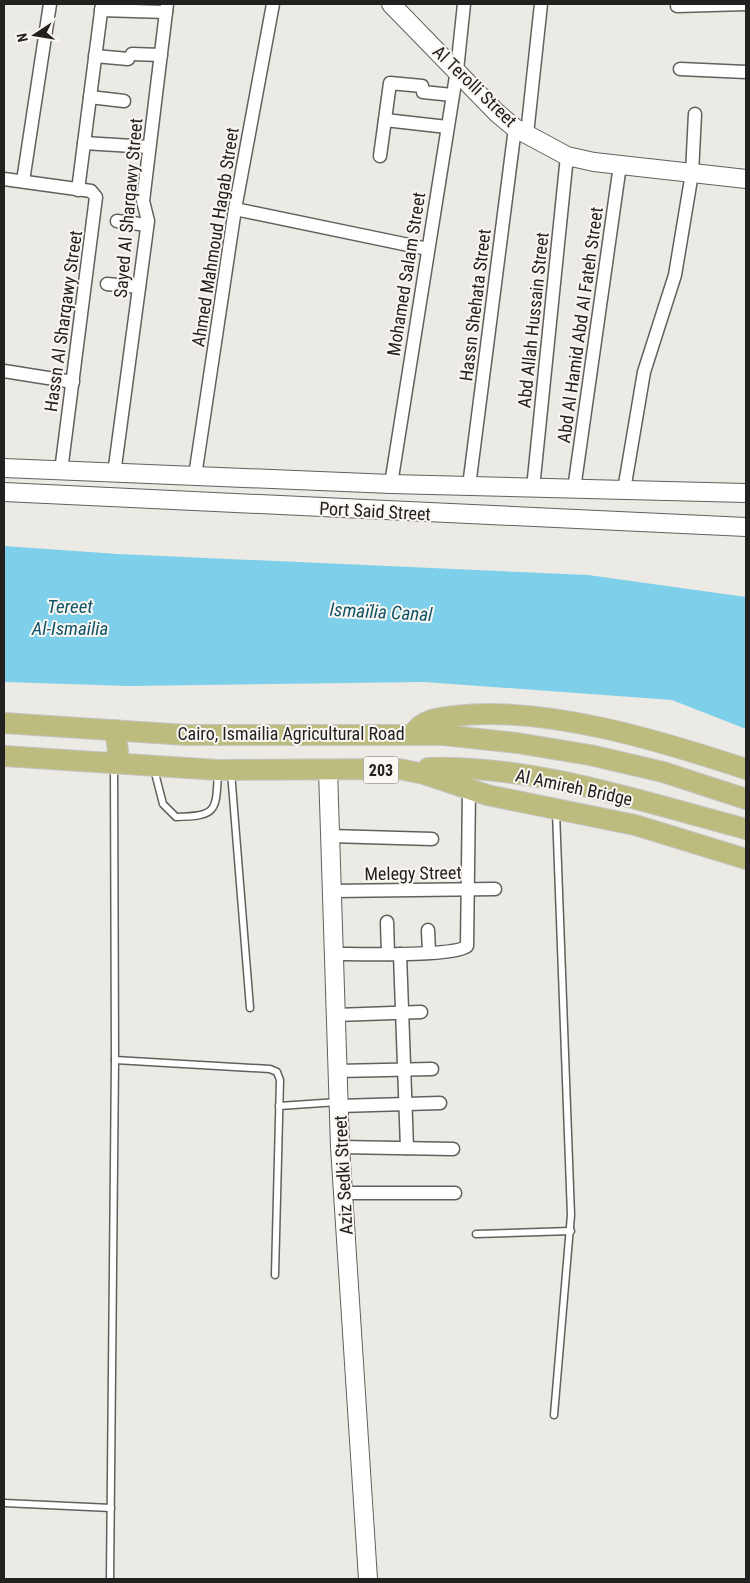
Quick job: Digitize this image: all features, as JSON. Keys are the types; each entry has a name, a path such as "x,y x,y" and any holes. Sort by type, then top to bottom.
{"main road":[{"name":"Al Terolli Street","path":"392,4 497,113 521,131 567,156 620,165 746,179"},
{"name":"Port Said Street","path":"4,468 391,484 746,493"},
{"name":"Port Said Street","path":"4,492 714,528 746,527"},
{"name":"Cairo, Ismailia Agricultural Road","path":"4,723 161,733 414,733 424,722 447,717 473,714 524,716 644,738 746,769"},
{"path":"114,764 118,751 116,730"},
{"path":"154,768 152,750 161,733"},
{"name":"Al Amireh Bridge","path":"414,733 517,743 590,755 663,772 746,798"},
{"name":"Cairo, Ismailia Agricultural Road","path":"4,756 154,768 225,770 399,769 424,774 487,795 635,826 746,859"},
{"name":"Al Amireh Bridge","path":"399,769 472,770 562,782 746,829"},
{"name":"Aziz Sedki Street","path":"328,770 340,1147 368,1579"}],"street":[{"path":"23,181 50,4"},
{"name":"Ahmed Mahmoud Hagab Street","path":"195,476 235,209 273,4"},
{"name":"Mohamed Salam Street","path":"391,484 457,70 464,4"},
{"name":"Hassn Shehata Street","path":"469,486 541,4"},
{"path":"677,6 746,4"},
{"path":"4,179 78,190 102,7 167,8"},
{"name":"Sayed Al Sharqawy Street","path":"114,474 147,225 143,201 167,8"},
{"path":"95,56 161,55"},
{"path":"680,69 746,72"},
{"path":"380,156 390,83 422,86 423,92 452,95"},
{"path":"90,97 124,101"},
{"path":"624,490 644,372 676,275 692,172 695,114"},
{"path":"385,120 447,127"},
{"path":"84,144 149,147"},
{"name":"Abd Allah Hussain Street","path":"532,488 567,156"},
{"name":"Abd Al Hamid Abd Al Fateh Street","path":"574,489 620,165"},
{"name":"Hassn Al Sharqawy Street","path":"62,471 97,202 93,192 78,190"},
{"path":"235,209 428,249"},
{"path":"117,221 147,225"},
{"path":"107,284 139,287"},
{"path":"4,370 73,382"},
{"path":"334,954 394,954 464,949 468,941 469,789"},
{"path":"330,836 432,839"},
{"name":"Melegy Street","path":"332,892 495,889"},
{"path":"387,922 394,954 402,1013 407,1148"},
{"path":"428,930 429,952"},
{"path":"336,1015 421,1012"},
{"path":"337,1071 432,1069"},
{"path":"339,1104 440,1103"},
{"path":"340,1147 453,1149"},
{"path":"343,1193 455,1193"}],"lane":[{"path":"110,1579 114,764"},
{"path":"154,768 163,804 176,817 200,817 209,813 215,806 225,770"},
{"path":"225,770 250,1008"},
{"path":"554,1415 571,1231 556,808"},
{"path":"114,1060 270,1069 279,1076 275,1275"},
{"path":"279,1106 339,1104"},
{"path":"476,1234 571,1231"},
{"path":"4,1503 111,1508"}],"water":[{"name":"Tereet Al-Ismailia","path":"4,546 118,554 588,575 746,597 746,729 672,700 424,682 129,686 4,682"}],"water label":[{"name":"Ismaïlia Canal","path":"381,612"}]}
